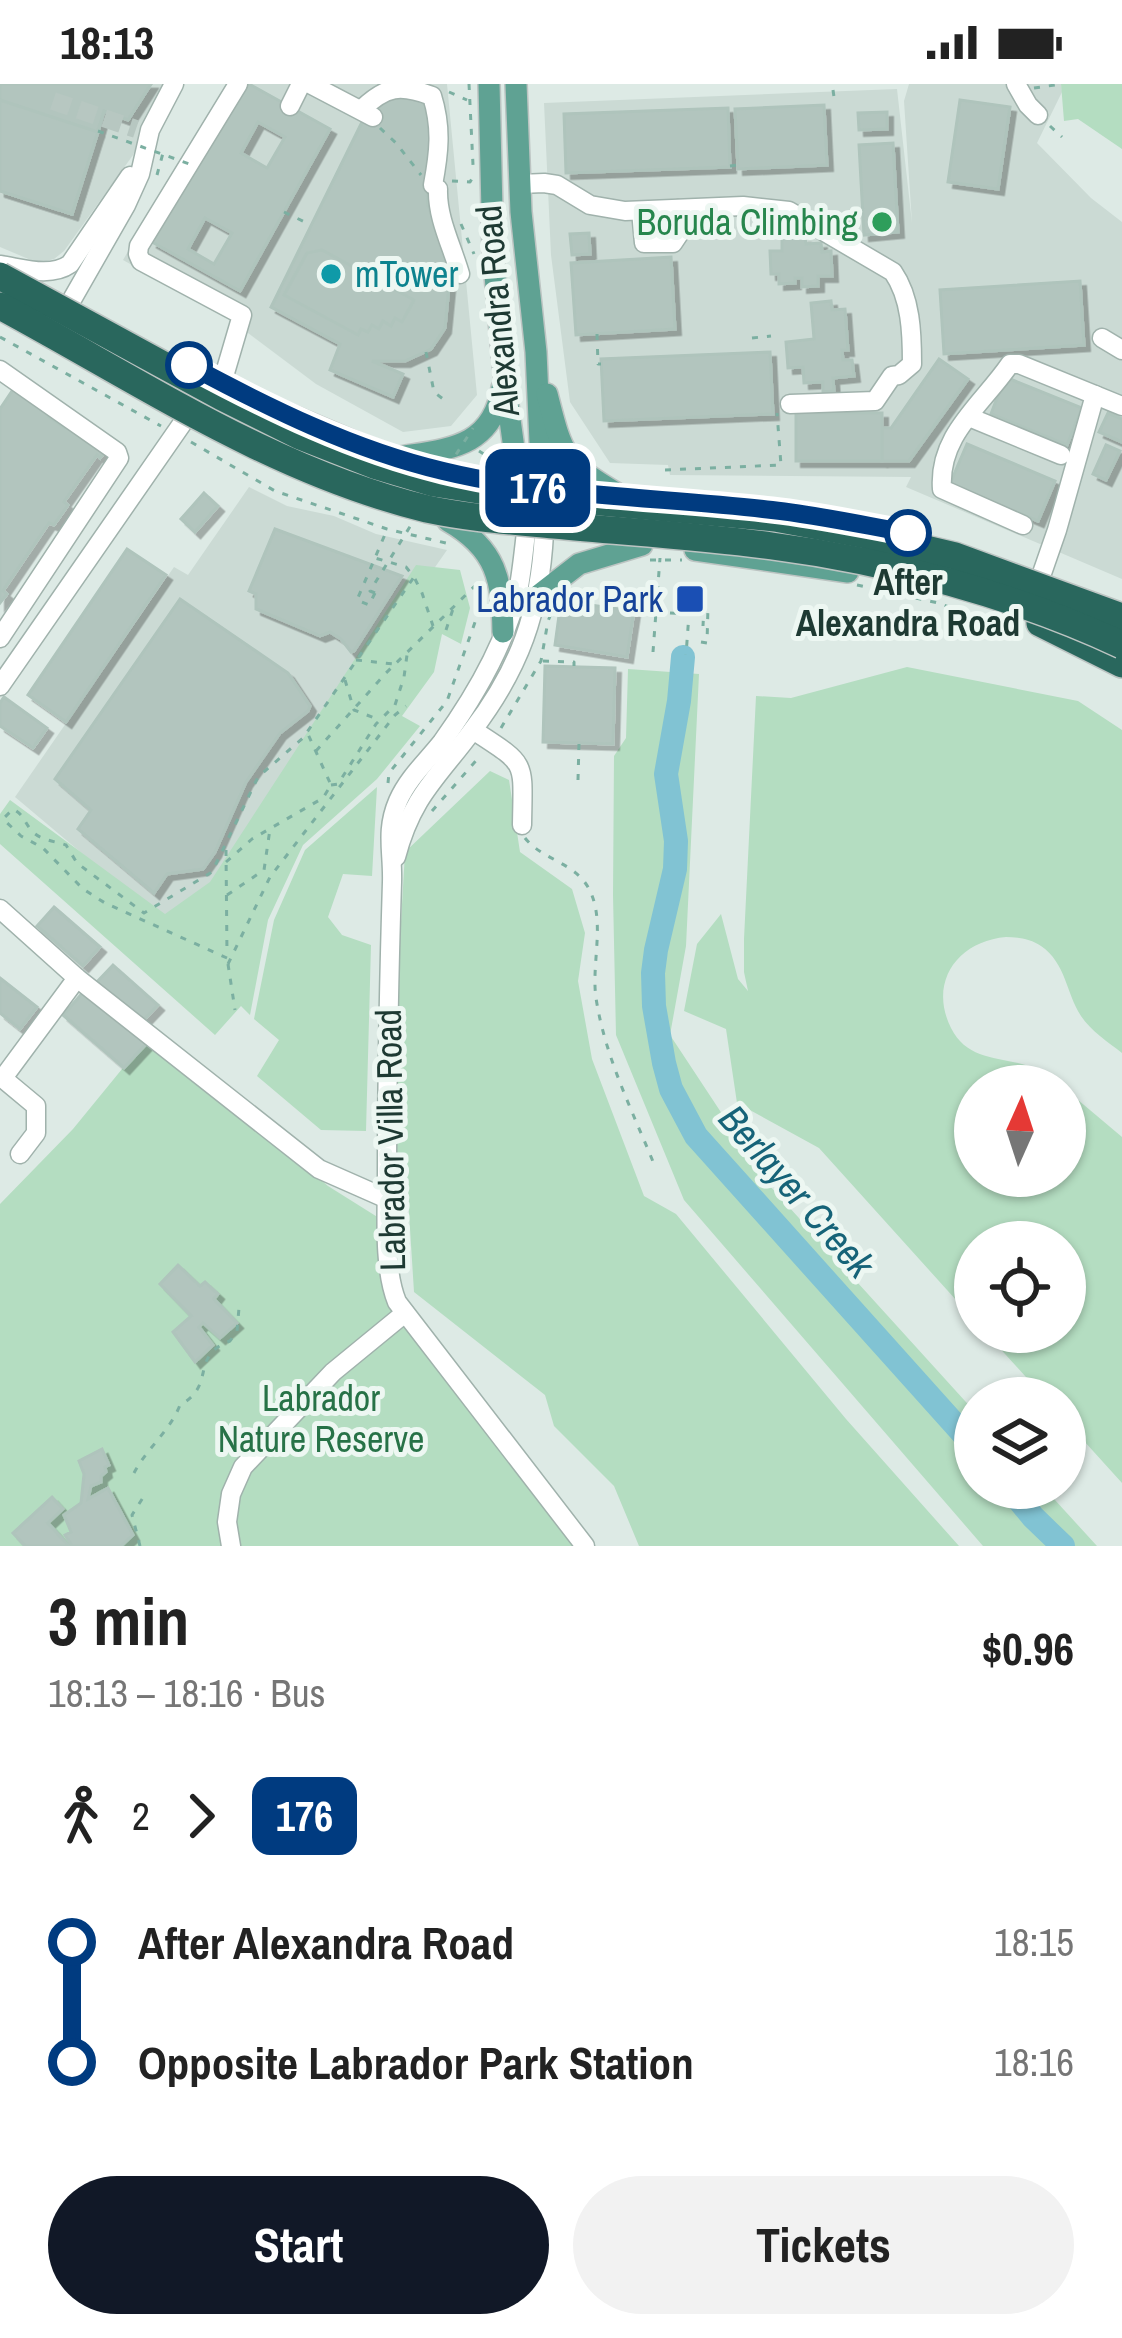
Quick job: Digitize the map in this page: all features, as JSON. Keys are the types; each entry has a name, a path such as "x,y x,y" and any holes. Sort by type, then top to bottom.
{"highway":[{"path":"0,275 222,398 374,466 491,492 775,518 866,536 955,556 1122,614"},
{"path":"0,306 288,461 366,492 490,519 772,546 863,561 951,582 1122,645"},
{"path":"1038,630 1122,661"}],"main road":[{"name":"Alexandra Road","path":"489,84 493,253 504,376 531,488"},
{"name":"Alexandra Road","path":"516,84 536,352 531,488 535,533"},
{"path":"0,265 268,406 395,458 531,488 776,510 908,533 943,541 1122,614"},
{"path":"0,317 180,425 369,500 448,520 655,550 778,560 885,578 942,590 1038,630"},
{"path":"536,352 565,453 585,474 621,496"},
{"path":"395,458 468,442 494,414 504,376"},
{"path":"364,446 377,472 369,500"},
{"path":"448,520 469,532 493,563 501,584 502,632"},
{"path":"885,578 891,548 908,533"},
{"path":"539,596 579,564 655,550"}],"street":[{"path":"155,153 143,130 174,84"},
{"path":"222,383 242,315 141,261 138,254 238,84"},
{"path":"290,106 306,84 367,113 382,89 420,89 432,97 440,127 439,214 460,274"},
{"path":"0,265 51,272 70,265 155,153"},
{"path":"44,340 72,304 155,153"},
{"path":"520,184 554,184 590,205 641,212 743,206 789,212 893,272 902,285 912,334 911,364 892,376 874,401 783,407"},
{"path":"641,212 646,244 676,241 678,209"},
{"path":"1102,338 1122,350"},
{"path":"1023,525 942,488 944,452 1010,364 1122,406"},
{"path":"0,638 119,458 117,452 1,373"},
{"path":"1040,579 1095,395"},
{"path":"969,417 1060,454"},
{"path":"0,686 180,425"},
{"name":"Labrador Villa Road","path":"231,1546 230,1494 243,1467 333,1372 405,1313 392,1290 387,1199 392,873 422,791 517,658 539,596 535,533"},
{"name":"Labrador Villa Road","path":"464,731 535,533"},
{"path":"464,731 517,759 523,781 522,825"},
{"path":"0,909 77,978 319,1169 387,1199"},
{"path":"20,1154 36,1133 36,1106 2,1077 77,978"},
{"path":"405,1313 585,1546"}],"path":[{"path":"436,183 470,182 474,177 469,84"},
{"path":"1025,99 1062,84"},
{"path":"833,90 834,98"},
{"path":"451,93 469,101"},
{"path":"98,131 195,166"},
{"path":"154,186 155,153"},
{"path":"730,166 738,166"},
{"path":"284,212 311,225"},
{"path":"597,334 598,364 602,364"},
{"path":"0,337 180,425 275,491 387,530 455,546"},
{"path":"752,338 771,337"},
{"path":"426,352 434,392 442,399"},
{"path":"665,470 781,465 783,407"},
{"path":"473,446 498,463"},
{"path":"374,593 369,605 357,600 387,530"},
{"path":"653,652 655,550 683,560"},
{"path":"375,559 406,567 422,592 434,627"},
{"path":"387,786 389,772 447,701 484,598 478,572"},
{"path":"228,961 94,896 43,848 3,819 13,808 23,814 28,828 66,845 77,863 144,913 212,872 258,777 307,732 414,578"},
{"path":"316,751 482,579"},
{"path":"845,583 1038,630"},
{"path":"573,602 573,598 581,599 581,585"},
{"path":"446,631 453,607"},
{"path":"700,642 706,643 708,608 704,607 703,626"},
{"path":"655,612 689,614 686,655"},
{"path":"226,862 252,839 323,798 338,784 395,705 407,653"},
{"path":"356,660 396,664"},
{"path":"541,661 574,662 574,666"},
{"path":"344,678 355,710 380,720"},
{"path":"228,961 270,877 406,706"},
{"path":"307,732 332,785"},
{"path":"578,780 579,743"},
{"path":"522,825 526,842 568,866 590,890 596,912 594,972 601,1023 618,1081 654,1164"},
{"path":"226,896 264,870 270,828"},
{"path":"226,847 228,961 235,1010"},
{"path":"134,1473 175,1420 180,1405 195,1397 202,1386 209,1354 237,1331 239,1308"},
{"path":"140,1546 132,1515 145,1496"}],"shaded area":[{"path":"0,84 166,84 133,155 54,259 38,263 0,247"},
{"path":"226,84 447,84 477,395 451,426 403,432 316,384 232,321 123,260"},
{"path":"909,84 1061,84 1062,92 1037,143 1122,222 1122,579 906,487 911,477 670,475 668,465 610,463 570,402 551,255 544,103 897,89 912,223 904,101"},
{"path":"249,487 287,506 447,550 179,935 15,797 174,567 188,575"}],"green space":[{"path":"1061,84 1122,84 1122,149 1078,119 1064,121"},
{"path":"416,565 460,570 470,608 461,644 442,634 434,672 402,716 420,726 377,779 303,845 268,920 250,1015 241,1006 215,1035 0,844 0,814 10,800 165,914 210,882"},
{"path":"907,667 1078,701 1122,730 1122,1053 1085,1021 1056,961 1028,940 1006,937 974,946 952,967 943,995 951,1028 964,1045 982,1055 1025,1065 954,1065 954,1197 1086,1197 1086,1107 1122,1137 1122,1483 1086,1443 1086,1377 1026,1377 1004,1353 1086,1353 1086,1221 954,1221 954,1298 819,1148 737,1103 726,1029 684,1011 697,944 721,914 738,979 748,991 744,939 756,696 791,698"},
{"path":"628,669 699,674 686,946 670,1035 769,1185 954,1389 954,1509 1063,1509 1097,1546 983,1546 684,1200 616,1035 614,756 626,738"},
{"path":"490,771 509,780 520,852 572,889 585,933 578,981 592,1059 644,1196 676,1214 846,1419 959,1546 639,1546 614,1486 554,1426 545,1395 414,1292 408,1197 395,1146 394,1046 405,852"},
{"path":"377,787 372,876 343,874 328,917 342,935 371,945 366,1131 321,1130 257,1076 279,1040 254,1019 274,920 305,850"},
{"name":"Labrador Nature Reserve","path":"149,1036 328,1186 379,1218 393,1306 574,1546 0,1546 0,1204 73,1129"}],"building":[{"path":"0,84 151,84 128,120 104,111 98,132 0,100"},
{"path":"0,84 151,84 128,120 104,111 72,214 0,191"},
{"path":"241,84 249,84 330,129 240,291 152,242","holes":["258,122 285,137 267,168 241,153","205,218 232,233 214,264 188,249"]},
{"path":"388,95 419,99 426,105 436,144 428,205 450,277 445,328 431,349 405,361 372,361 403,374 393,397 330,370 340,344 271,307 364,118"},
{"path":"0,100 98,132 72,214 0,191"},
{"path":"960,100 1010,107 998,189 948,182"},
{"path":"824,105 827,165 738,169 735,109"},
{"path":"728,108 730,167 566,173 564,114"},
{"path":"887,112 887,129 859,130 858,113"},
{"path":"893,143 898,232 864,235 859,145"},
{"path":"589,233 590,254 572,255 570,234"},
{"path":"805,238 806,244 821,243 822,252 831,251 832,276 818,276 818,286 802,287 802,278 779,284 779,274 771,274 770,251 782,251 782,239"},
{"name":"mTower","path":"322,250 414,300 402,322 395,318 391,326 383,321 379,329 372,325 358,335 284,295 307,253"},
{"path":"671,257 675,329 576,335 571,263"},
{"path":"1080,281 1084,345 944,354 940,290"},
{"path":"831,301 832,310 845,309 848,350 842,350 843,360 852,360 854,376 833,378 834,391 823,392 823,382 804,383 803,367 788,368 786,342 814,339 811,303"},
{"path":"770,352 773,414 604,421 601,359"},
{"path":"939,359 968,379 909,461 882,461 882,428 891,428"},
{"path":"1005,377 1082,408 1067,445 991,414"},
{"path":"14,388 105,452 100,458 97,455 64,502 68,505 54,525 49,523 3,591 7,594 0,603 0,409"},
{"path":"796,413 882,413 882,461 796,461"},
{"path":"1108,413 1122,419 1122,442 1099,432"},
{"path":"967,444 1055,481 1038,521 950,484"},
{"path":"1106,445 1120,451 1106,480 1093,474"},
{"path":"204,493 218,506 195,532 181,519"},
{"path":"275,529 402,576 354,651 330,632 320,636 256,609 256,594 249,591"},
{"path":"127,549 166,575 66,722 28,695"},
{"path":"180,599 288,673 310,706 280,733 246,782 203,869 167,874 154,893 78,829 91,810 55,779"},
{"path":"561,601 634,611 627,657 555,645"},
{"path":"545,666 615,668 613,744 543,742"},
{"path":"4,697 47,728 33,748 0,726"},
{"path":"54,907 100,947 83,966 37,926"},
{"path":"113,965 158,1005 141,1023 96,983"},
{"path":"0,978 37,1007 20,1029 0,1013"},
{"path":"85,990 146,1044 124,1068 63,1015"},
{"path":"178,1265 200,1286 205,1282 218,1294 214,1299 237,1323 220,1338 203,1323 199,1327 213,1345 195,1362 173,1332 191,1316 160,1284"},
{"path":"102,1449 109,1465 101,1482 91,1486 88,1499 108,1488 133,1535 121,1546 72,1546 65,1535 71,1532 64,1515 81,1503 84,1474 79,1461"},
{"path":"52,1497 63,1509 48,1523 69,1546 25,1546 13,1533"}],"waterway":[{"name":"Berlayer Creek","path":"683,657 666,774 676,841 675,869 653,973 654,1006 671,1089 696,1136 954,1424"},
{"name":"Berlayer Creek","path":"1026,1509 1063,1546"}],"tunnel":[{"path":"53,101 136,129"}],"bus line":[{"name":"176","path":"189,365 268,406 395,458 445,472 519,487 776,510 908,533"}],"place":[{"name":"Boruda Climbing","path":"882,222"},
{"name":"mTower","path":"331,274"},
{"name":"After Alexandra Road","path":"908,533"},
{"name":"Labrador Park","path":"690,599"}]}
